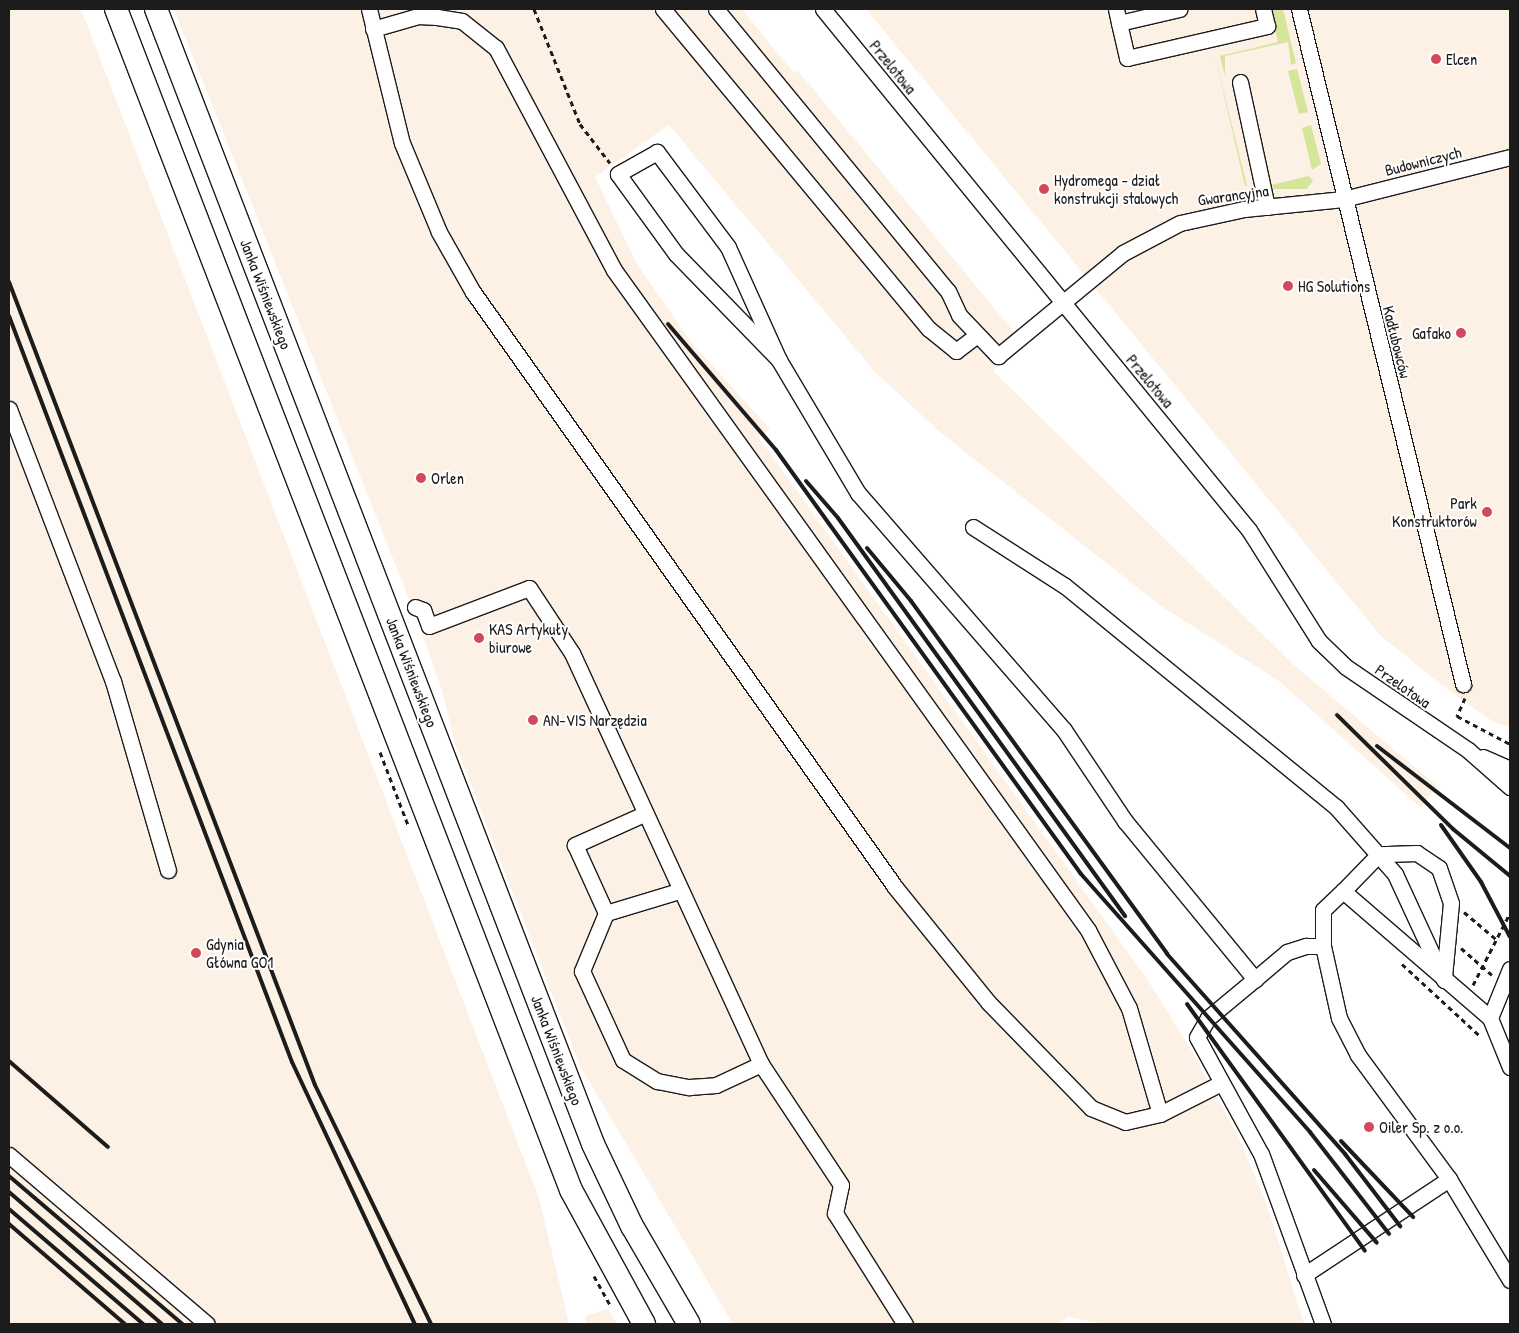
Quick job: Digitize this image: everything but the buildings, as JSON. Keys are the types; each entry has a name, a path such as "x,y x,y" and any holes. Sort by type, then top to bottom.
{"highway":[{"path":"116,9 571,1190 644,1324"},
{"name":"Janka Wiśniewskiego","path":"156,9 593,1144 632,1226 689,1324"}],"street":[{"path":"369,9 402,143 438,232 473,292 895,887 988,1002 1091,1108 1125,1122 1160,1114 1221,1083"},
{"path":"662,9 929,329 956,351 977,335 959,315 948,291 716,9"},
{"name":"Przelotowa","path":"823,9 1249,530 1319,641 1382,694 1468,750 1510,786"},
{"path":"1179,9 1118,16 1127,58 1267,26 1263,9"},
{"name":"Kadłubowców","path":"1299,9 1463,684"},
{"path":"373,28 418,16 438,17 462,21 496,48 614,270 1088,930 1129,1008 1160,1114"},
{"path":"1240,82 1268,207"},
{"path":"779,360 676,254 618,174 657,152 728,247 779,360 858,493 1064,730 1125,821 1255,979"},
{"name":"Budowniczych","path":"1344,199 1510,157"},
{"name":"Gwarancyjna","path":"977,335 998,356 1123,253 1161,230 1201,216 1344,199"},
{"path":"9,409 113,680 146,806 168,870"},
{"path":"973,527 1065,586 1306,778 1380,854 1411,904 1444,980"},
{"path":"415,607 423,610 430,626 529,588 572,654 679,892 761,1064 842,1185 835,1213 905,1324"},
{"name":"Przelotowa","path":"1468,750 1510,769"},
{"path":"644,814 575,845 606,913 582,972 623,1060 657,1081 689,1087 716,1085 761,1064"},
{"path":"1444,980 1451,903 1439,868 1417,853 1380,854 1323,910 1323,946 1339,1018 1358,1055 1449,1179 1510,1280"},
{"path":"1343,891 1490,1018 1510,1067"},
{"path":"606,913 679,892"},
{"path":"1323,946 1287,952 1198,1031 1200,1046 1261,1154 1323,1324"},
{"path":"1490,1018 1510,969"},
{"path":"9,1155 207,1324"},
{"path":"1304,1275 1449,1179"}],"path":[{"path":"534,9 580,124 618,174"},
{"path":"1463,684 1466,697 1458,716 1510,744"},
{"path":"1461,920 1464,912 1496,939"},
{"path":"1461,939 1461,948 1481,968 1510,912"},
{"path":"1400,963 1460,1016"}],"shaded area":[{"path":"9,9 81,9 539,1198 569,1324 9,1324"},
{"path":"174,9 742,9 792,71 799,72 1024,344 993,371 1293,664 1437,786 1421,808 1279,681 1161,606 941,433 875,372 669,125 595,177 637,264 691,342 770,429 759,438 1147,979 1192,1051 1237,1134 1267,1205 1304,1324 1105,1324 1068,1317 1057,1324 733,1324 580,1066 455,743 442,690 417,619"},
{"path":"866,9 1510,9 1510,727 1495,723 1440,684 1380,635"},
{"path":"608,1309 617,1324 586,1324 585,1316"}],"green space":[{"path":"1270,9 1283,9 1296,63 1291,65 1288,42 1225,56 1225,75 1229,75 1225,76 1220,56 1278,42"},
{"path":"1215,56 1240,158 1247,186 1245,186"},
{"path":"1297,69 1308,112 1299,114 1288,71"},
{"path":"1311,125 1321,164 1312,170 1302,128"},
{"path":"1308,176 1313,180 1307,189 1273,189 1272,185"}],"railway":[{"path":"9,282 315,1085 431,1324"},
{"path":"9,316 292,1062 415,1324"},
{"path":"668,324 776,450 1081,874 1310,1132 1389,1234"},
{"path":"806,481 838,518 1125,916"},
{"path":"867,548 911,601 1167,954 1345,1154 1400,1226"},
{"path":"1337,715 1453,829 1510,876"},
{"path":"1377,746 1510,848"},
{"path":"1441,825 1481,882 1510,937"},
{"path":"1187,1004 1365,1251"},
{"path":"9,1061 108,1147"},
{"path":"1341,1141 1413,1217"},
{"path":"1314,1170 1377,1243"},
{"path":"9,1176 182,1324"},
{"path":"9,1192 162,1324"},
{"path":"9,1209 143,1324"},
{"path":"9,1224 125,1324"}],"place":[{"name":"Elcen","path":"1436,59"},
{"name":"Hydromega - dział konstrukcji stalowych","path":"1044,189"},
{"name":"HG Solutions","path":"1288,286"},
{"name":"Gafako","path":"1461,333"},
{"name":"Orlen","path":"421,478"},
{"name":"Park Konstruktorów","path":"1487,512"},
{"name":"KAS Artykuły biurowe","path":"479,638"},
{"name":"AN-VIS Narzędzia","path":"533,720"},
{"name":"Gdynia Główna GO1","path":"196,953"},
{"name":"Oiler Sp. z o.o.","path":"1369,1127"}]}
